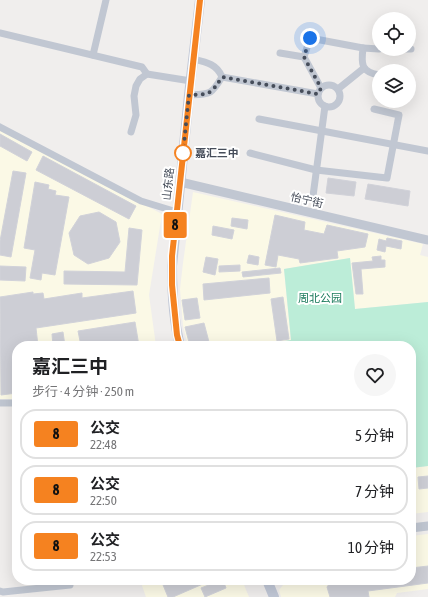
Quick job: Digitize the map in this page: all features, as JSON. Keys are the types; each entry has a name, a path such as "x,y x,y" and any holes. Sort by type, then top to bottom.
{"main road":[{"name":"山东路","path":"179,341 172,285 173,246 200,0"},
{"path":"269,585 274,597"}],"street":[{"path":"93,55 106,0"},
{"path":"0,33 142,67 148,74 191,81"},
{"path":"222,77 320,91 328,84 332,85 338,89 340,96 338,102 332,106 325,106 320,101 320,91 304,57 310,38 372,49"},
{"path":"363,48 362,60 364,68 372,74"},
{"path":"280,53 304,57"},
{"path":"193,59 210,62 219,70 222,77"},
{"path":"338,89 364,68"},
{"path":"131,132 136,115 134,96 136,86 140,79 148,74"},
{"path":"189,95 206,95 214,89 222,77"},
{"path":"313,196 325,106"},
{"path":"250,153 316,170 387,178 399,115 374,109"},
{"path":"260,119 321,132 428,151"},
{"path":"0,127 141,201 177,212"},
{"name":"怡宁街","path":"180,182 428,240"},
{"path":"0,403 12,403"},
{"path":"416,527 428,526"},
{"path":"0,591 3,592 70,585"}],"shaded area":[{"path":"0,129 162,214 149,295 155,341 12,341 12,399 0,399"},
{"path":"193,192 423,244 420,255 428,257 428,302 355,309 350,258 284,269 291,340 187,341 183,326 180,289"},
{"path":"428,466 428,512 416,513 416,467"},
{"path":"428,534 428,589 397,593 395,597 281,597 279,590 283,585 416,585 416,535"},
{"path":"142,585 244,585 249,597 146,597"}],"green space":[{"name":"周北公园","path":"350,258 355,309 428,302 428,466 416,467 416,341 284,341 291,340 284,269"}],"building":[{"path":"0,134 32,152 27,161 0,146"},
{"path":"43,156 136,206 129,219 36,170"},
{"path":"13,171 26,173 11,257 0,255 0,241"},
{"path":"328,178 356,182 354,196 326,193"},
{"path":"35,182 49,185 48,189 56,191 55,195 69,197 55,275 42,273 41,280 30,278 35,250 24,248"},
{"path":"368,184 410,191 408,206 365,199"},
{"path":"99,212 116,222 120,242 109,258 88,264 74,255 69,233 80,216"},
{"path":"275,215 305,222 304,230 324,234 327,225 368,234 365,247 337,251 338,258 300,263 299,259 278,255 276,267 265,265"},
{"path":"232,218 248,220 247,229 231,226"},
{"path":"213,226 234,230 232,239 212,235"},
{"path":"129,228 142,230 137,285 64,284 64,271 125,272"},
{"path":"387,238 402,241 401,249 386,246 385,252 377,250 379,239 386,241"},
{"path":"249,255 259,257 258,265 247,263"},
{"path":"381,256 381,260 385,260 385,267 361,269 363,294 356,294 352,263 373,261 372,257"},
{"path":"206,257 218,259 215,275 203,272"},
{"path":"240,265 240,271 219,272 219,266"},
{"path":"0,266 26,267 25,281 0,280"},
{"path":"280,268 281,273 243,277 242,272"},
{"path":"269,278 270,293 204,300 203,284"},
{"path":"133,291 136,313 36,328 37,341 12,341 12,394 1,395 0,297 33,292 33,294 43,293 44,299 82,293 82,298"},
{"path":"283,297 289,339 277,341 271,299"},
{"path":"197,298 200,318 185,320 182,300"},
{"path":"135,322 138,341 80,341 78,331"},
{"path":"204,323 209,341 189,341 185,327"},
{"path":"63,332 64,341 53,341 52,334"},
{"path":"428,476 428,488 419,489 418,477"},
{"path":"428,566 428,583 416,585 416,567"},
{"path":"163,585 201,585 173,597 168,597"},
{"path":"208,585 225,585 226,588 205,597 201,588"},
{"path":"328,585 413,585 368,591 369,597 330,597 327,587"}],"bus line":[{"name":"8","path":"179,341 172,285 172,256 200,0"}],"place":[{"name":"嘉汇三中","path":"183,153"}],"route":[{"path":"183,153 189,95 206,95 214,89 222,77 318,94 321,88 304,57 310,38"}]}
